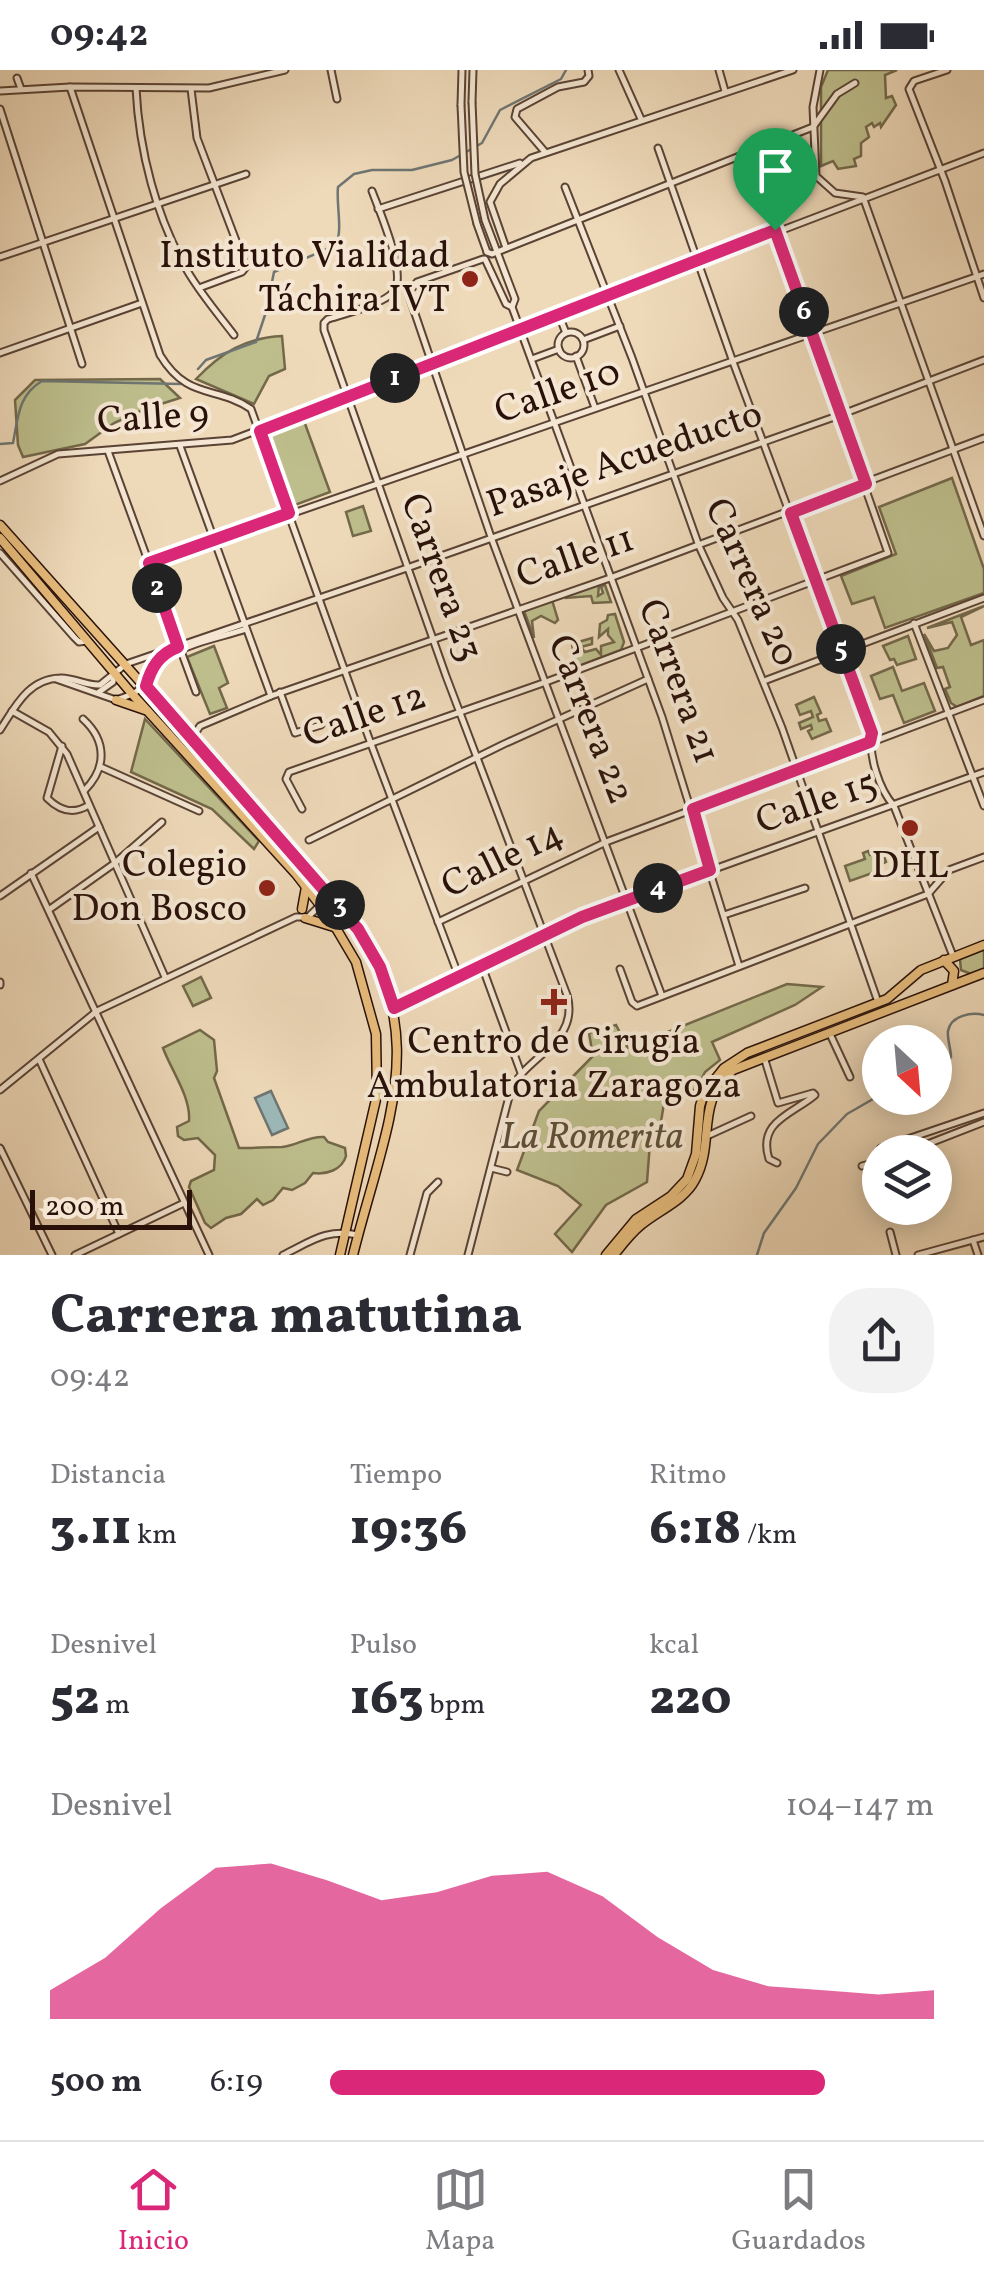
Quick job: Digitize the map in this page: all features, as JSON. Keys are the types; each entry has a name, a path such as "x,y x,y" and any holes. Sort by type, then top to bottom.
{"main road":[{"path":"0,525 331,895 358,929 380,967 394,1008 398,1078 353,1255"},
{"path":"0,538 133,695 306,886 345,942 371,1006 376,1034 377,1093 340,1255"},
{"path":"143,704 146,686"},
{"path":"116,700 151,712"},
{"path":"306,886 301,914 336,927"},
{"path":"345,942 347,935 358,929"},
{"path":"606,1255 636,1219 672,1196 687,1179 696,1154 704,1093 724,1068 747,1053 878,1002 904,987 921,970 984,945"},
{"path":"948,958 965,980"},
{"path":"948,958 954,970 952,985"},
{"path":"614,1255 642,1224 688,1190 703,1160 712,1096 723,1079 745,1063 984,973"},
{"path":"377,1076 389,1081 398,1078"},
{"path":"377,1093 387,1089 395,1092"}],"street":[{"path":"0,91 70,87 191,89 286,70"},
{"path":"330,70 338,99"},
{"name":"Carrera 21","path":"462,70 464,172 486,258 521,328 648,679 693,809 739,966"},
{"name":"Carrera 21","path":"473,70 475,174 485,220 515,299 512,307"},
{"path":"544,152 514,117 517,109 558,87 584,82 588,70"},
{"path":"619,70 640,119"},
{"path":"719,70 726,92"},
{"path":"378,209 793,70"},
{"path":"820,70 816,83 813,163 820,182 834,192 862,197 952,449 981,516 984,536"},
{"path":"947,70 914,82 909,89 980,275 984,298"},
{"path":"17,78 21,89"},
{"path":"486,258 813,127 839,92 855,83"},
{"path":"70,87 156,346 172,373 206,394 246,406 260,431 370,744 459,977"},
{"path":"136,88 140,146 178,251 198,288 234,335"},
{"path":"191,89 197,138 246,267 198,288"},
{"path":"0,109 82,364"},
{"path":"658,148 733,362 872,733 870,751 928,894 948,958"},
{"path":"748,153 866,484"},
{"name":"Calle 9","path":"0,481 58,454 180,446 232,440 260,431 608,294 984,153"},
{"path":"506,248 490,202 500,184 523,162"},
{"path":"0,257 246,174"},
{"name":"Carrera 20","path":"565,187 699,546 764,681 798,769 878,1002"},
{"name":"Carrera 23","path":"372,190 398,272 397,286 387,297 324,323 432,638 569,1004 562,1036 520,1073"},
{"name":"Carrera 22","path":"486,258 417,282 408,294 492,537 662,996"},
{"name":"Calle 10","path":"149,563 980,275"},
{"path":"0,343 2,353 142,304"},
{"path":"558,314 566,333"},
{"path":"583,340 620,326"},
{"path":"566,333 576,333 583,340 583,350 576,356 564,356 558,349 560,338 566,333"},
{"path":"532,359 558,349"},
{"path":"576,356 595,408"},
{"name":"Pasaje Acueducto","path":"114,672 126,664 246,626 984,360"},
{"name":"Calle 11","path":"192,738 200,726 280,692 791,513 984,438"},
{"path":"180,446 270,696"},
{"path":"108,451 196,692"},
{"name":"Calle 12","path":"302,808 286,779 289,772 546,682 890,550 866,484"},
{"path":"0,553 79,642 90,641"},
{"path":"764,681 984,598"},
{"path":"914,623 984,806"},
{"path":"56,680 116,700 146,686 178,649"},
{"path":"146,686 155,662 168,650"},
{"path":"0,730 34,685 61,677 100,686 114,672"},
{"path":"96,693 113,682 114,672"},
{"path":"309,840 648,679"},
{"path":"280,692 295,733 321,725"},
{"name":"Calle 14","path":"438,922 606,842 984,700"},
{"path":"12,711 35,721 62,746 165,977"},
{"path":"83,719 99,737 101,766 84,791"},
{"path":"62,746 47,798 72,812 90,804"},
{"path":"101,766 198,811"},
{"name":"Calle 15","path":"394,1008 628,899 984,772"},
{"path":"49,910 115,863 162,822"},
{"path":"0,896 99,827"},
{"path":"620,969 634,1005 928,894 949,870 984,857"},
{"path":"32,873 209,1255"},
{"path":"724,916 804,888"},
{"path":"0,1090 97,1011 301,914 317,910 331,895"},
{"path":"468,1255 511,1089 520,1073 482,966"},
{"path":"829,1032 850,1077"},
{"path":"764,1056 778,1104 813,1093 815,1096 780,1117 769,1130 767,1152 777,1163"},
{"path":"38,1058 119,1234"},
{"path":"922,1135 984,1113"},
{"path":"705,1137 751,1116"},
{"path":"950,1135 984,1122"},
{"path":"0,1148 52,1255"},
{"path":"490,1168 507,1172"},
{"path":"410,1255 427,1193 438,1182"},
{"path":"74,1255 184,1203"},
{"path":"890,1232 896,1255"},
{"path":"282,1255 330,1233 358,1236"},
{"path":"918,1255 984,1237"},
{"path":"973,1240 978,1255"}],"green space":[{"path":"828,70 897,70 885,75 886,98 892,96 896,105 881,127 880,123 874,127 872,123 866,127 869,137 861,143 861,156 854,159 856,166 838,169 833,161 821,166 821,87"},
{"path":"282,336 285,369 269,376 254,404 196,379 235,348"},
{"path":"160,379 180,398 114,423 85,444 23,457 18,445 15,400 35,380"},
{"path":"304,421 330,492 295,505 270,434"},
{"path":"952,478 984,569 984,593 885,628 874,597 852,604 841,576 896,554 879,507"},
{"path":"363,506 371,531 353,536 346,512"},
{"path":"599,585 598,596 605,585 611,602 593,603 591,596 566,598 566,594"},
{"path":"552,600 558,620 555,623 541,616 532,621 534,638 524,611"},
{"path":"984,606 961,617 971,645 984,640 984,696 957,707 951,703 943,667 937,668 924,634 934,651 948,648 957,635 952,622 927,628"},
{"path":"615,614 624,642 621,650 576,667 572,644 592,638 592,644 581,647 585,652 596,649 601,655 601,646 614,642 608,629 599,637 600,624 608,615"},
{"path":"908,636 916,659 897,665 883,646"},
{"path":"214,646 228,683 219,688 227,708 210,714 187,657"},
{"path":"893,667 902,691 924,683 935,711 904,723 893,695 880,699 871,676"},
{"path":"814,697 821,713 817,715 819,721 826,719 831,731 812,739 808,731 811,725 801,729 799,723 813,717 811,711 800,715 796,705"},
{"path":"145,719 259,841 254,849 212,809 131,772"},
{"path":"868,851 870,855 882,851 886,862 880,865 881,870 850,881 845,866 865,859 863,853"},
{"path":"984,949 984,969 971,974 961,970 960,959"},
{"path":"201,977 211,998 193,1006 183,986"},
{"name":"La Romerita","path":"787,984 822,987 795,1005 712,1042 720,1060 705,1072 695,1091 681,1083 665,1097 660,1128 651,1130 647,1182 606,1205 572,1252 555,1234 581,1205 558,1186 517,1170 539,1111 593,1056 589,1033 616,1025 628,1048"},
{"path":"200,1030 214,1040 214,1078 239,1148 282,1147 324,1137 345,1148 346,1156 333,1170 313,1173 292,1190 283,1188 263,1205 257,1199 241,1214 211,1228 189,1187 191,1181 214,1170 215,1155 198,1138 184,1140 178,1136 177,1127 189,1121 189,1112 163,1048"}],"water":[{"path":"271,1091 288,1128 272,1135 255,1098"}],"waterway":[{"path":"198,369 206,360 256,342 274,272 336,245 338,187 354,174 412,170 452,160 482,143 500,110 561,79 566,70"},
{"path":"0,444 13,443 24,400 42,381 181,384"},
{"path":"951,1025 968,1015 984,1015"},
{"path":"757,1255 764,1233 796,1188 818,1144 847,1114 862,1105"}],"place":[{"name":"Instituto Vialidad Táchira IVT","path":"470,279"},
{"name":"DHL","path":"910,828"},
{"name":"Colegio Don Bosco","path":"267,888"},
{"name":"Centro de Cirugía Ambulatoria Zaragoza","path":"554,1002"}],"route":[{"path":"775,230 866,484 791,513 872,733 870,742 693,809 710,870 582,917 394,1008 380,967 358,929 146,686 155,662 178,647 149,563 289,513 260,431 775,230"}]}
